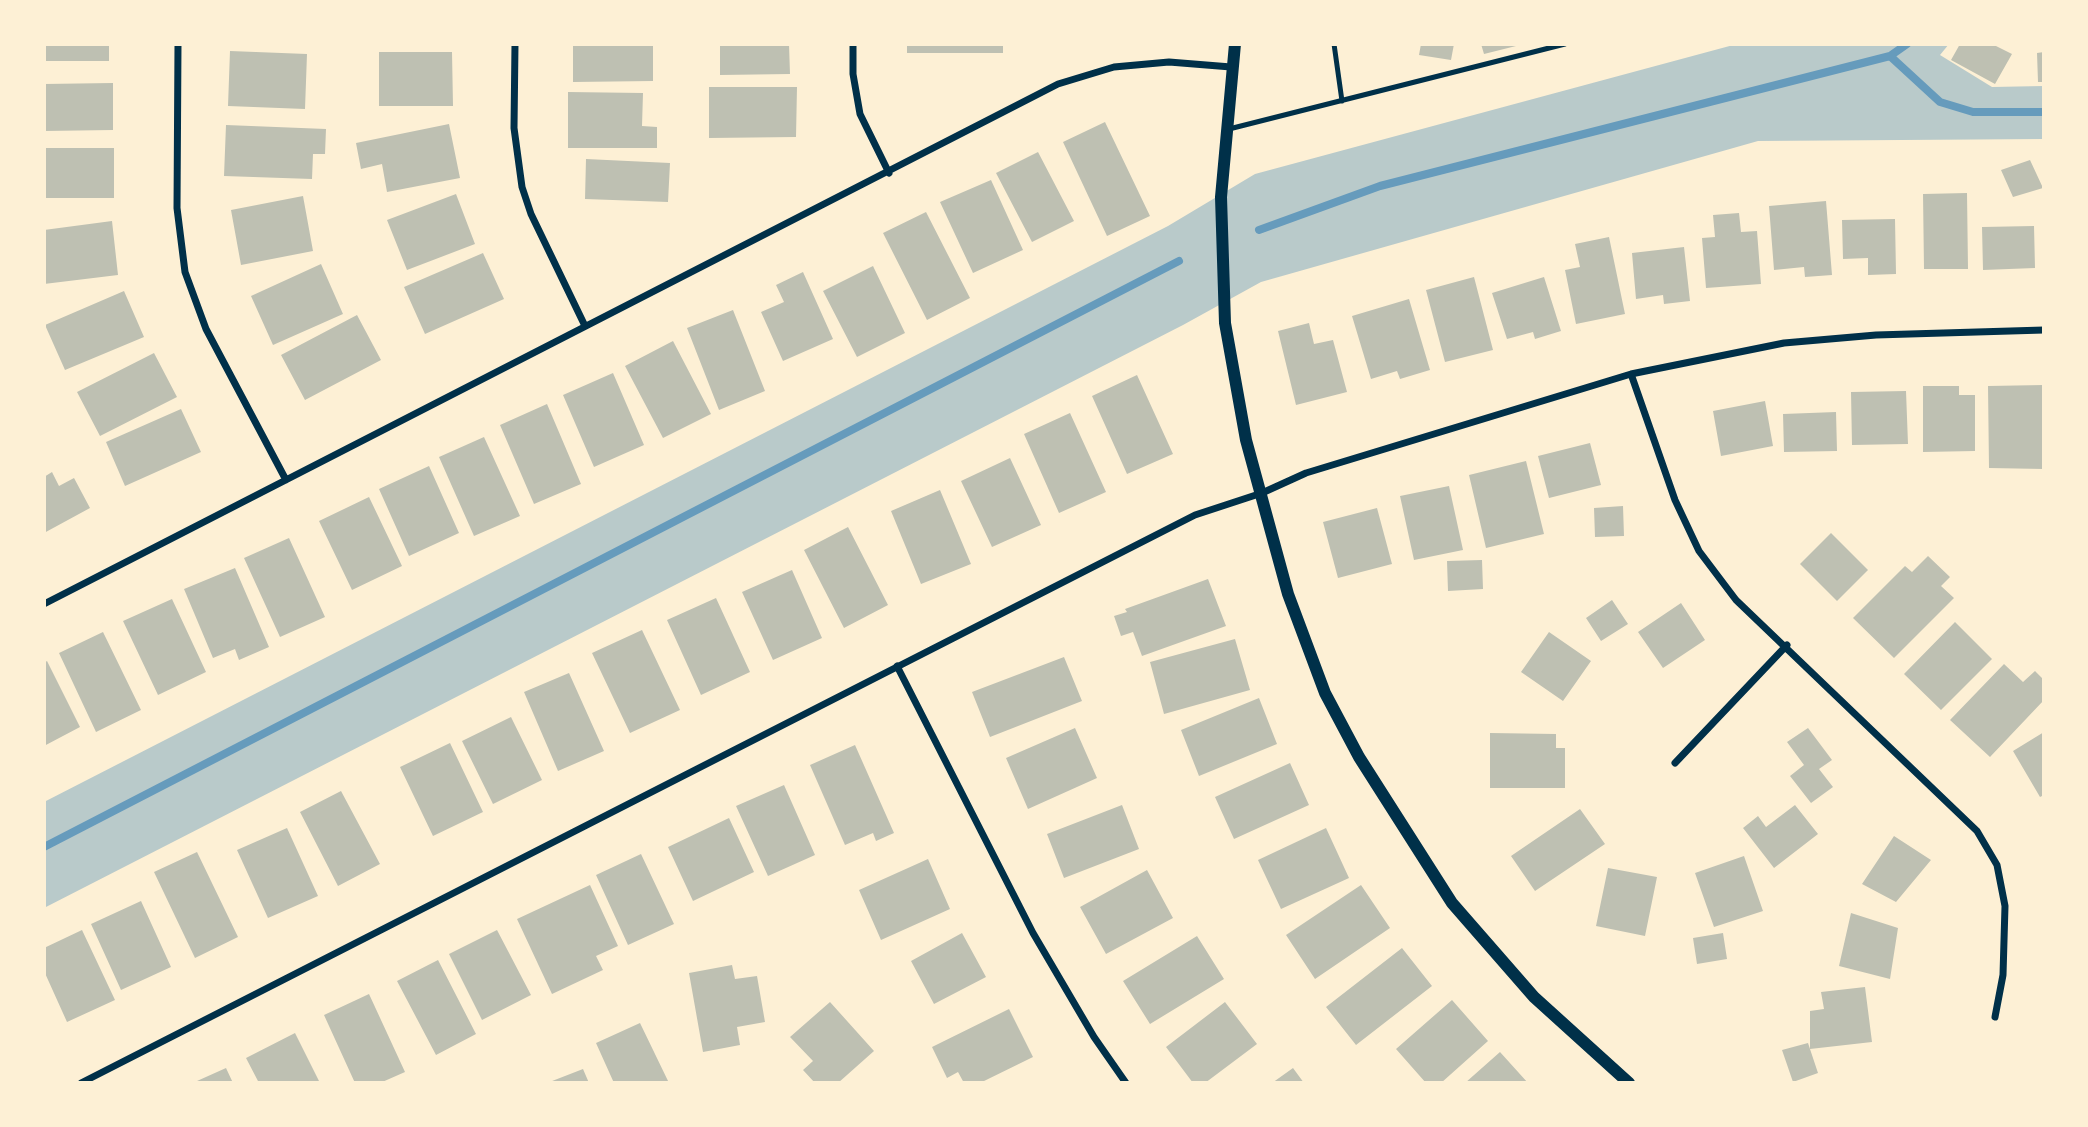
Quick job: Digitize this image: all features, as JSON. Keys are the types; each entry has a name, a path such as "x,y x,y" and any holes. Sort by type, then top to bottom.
{"street":[{"path":"178,44 177,208 185,272 206,330 286,480"},
{"path":"515,44 514,128 522,187 531,214 585,326"},
{"path":"853,44 853,74 860,114 889,173"},
{"path":"1235,44 1221,197 1225,323 1246,440 1288,594 1325,693 1359,757 1452,903 1534,997 1629,1083"},
{"path":"44,604 1058,84 1114,67 1169,62 1231,67"},
{"path":"81,1083 1195,515 1262,493 1306,472 1632,374 1784,343 1876,335 2044,330"},
{"path":"1632,374 1675,499 1699,551 1736,600 1787,645 1977,831 1997,865 2005,906 2003,975 1995,1017"},
{"path":"1675,763 1787,645"},
{"path":"897,666 1033,933 1094,1037 1126,1083"}],"lane":[{"path":"1334,44 1342,101"},
{"path":"1226,129 1565,44"}],"shaded area":[{"path":"1737,44 1949,44 1940,55 1992,87 2044,86 2044,139 1758,141 1261,282 1183,325 44,908 44,802 1168,226 1255,174"}],"building":[{"path":"44,44 109,44 109,61 44,61"},
{"path":"573,44 653,44 653,81 573,82"},
{"path":"720,44 789,44 790,74 720,75"},
{"path":"907,44 1003,44 1003,53 907,53"},
{"path":"1421,44 1454,44 1451,60 1419,55"},
{"path":"1481,44 1520,44 1520,45 1484,54"},
{"path":"1960,44 1992,44 2012,54 1995,84 1951,60"},
{"path":"230,51 307,54 305,109 228,106"},
{"path":"379,52 452,52 453,106 379,106"},
{"path":"2044,52 2044,82 2038,82 2037,53"},
{"path":"113,83 113,130 44,131 44,84"},
{"path":"709,87 797,87 796,137 709,138"},
{"path":"568,92 643,93 642,126 657,127 657,148 568,148"},
{"path":"1105,122 1150,216 1107,236 1063,142"},
{"path":"449,124 460,178 387,192 382,164 361,169 356,143"},
{"path":"226,125 326,129 325,154 313,154 312,179 224,176"},
{"path":"44,148 114,148 114,198 44,198"},
{"path":"1038,152 1074,221 1032,242 996,173"},
{"path":"586,159 670,163 668,202 585,199"},
{"path":"2030,160 2043,188 2013,197 2001,170"},
{"path":"991,180 1023,250 973,273 940,202"},
{"path":"1967,193 1968,269 1924,269 1923,194"},
{"path":"456,194 475,244 407,270 387,220"},
{"path":"303,196 313,251 241,265 231,210"},
{"path":"1826,201 1832,275 1805,277 1804,267 1774,270 1769,206"},
{"path":"926,212 970,298 927,320 883,233"},
{"path":"1739,213 1741,232 1757,231 1761,284 1706,288 1702,238 1715,237 1713,215"},
{"path":"1895,219 1896,274 1868,275 1868,258 1843,259 1842,220"},
{"path":"112,221 118,275 44,284 44,230"},
{"path":"2034,226 2035,268 1983,270 1982,227"},
{"path":"1609,237 1625,314 1576,324 1565,270 1580,267 1575,244"},
{"path":"1684,247 1690,301 1664,304 1663,295 1636,299 1632,253"},
{"path":"483,253 504,299 425,334 404,287"},
{"path":"321,264 343,314 273,345 251,296"},
{"path":"873,266 905,333 857,357 823,291"},
{"path":"803,272 833,339 783,361 761,312 784,302 776,285"},
{"path":"1474,277 1493,350 1445,362 1426,290"},
{"path":"1544,277 1561,331 1535,339 1533,332 1507,339 1492,293"},
{"path":"124,291 144,337 65,370 45,325"},
{"path":"1409,299 1430,370 1400,379 1397,371 1371,379 1352,316"},
{"path":"733,310 765,391 719,410 687,328"},
{"path":"357,315 381,360 305,400 281,355"},
{"path":"1309,323 1314,344 1333,340 1347,392 1296,405 1278,331"},
{"path":"673,341 711,414 663,438 625,366"},
{"path":"154,353 177,397 100,436 77,392"},
{"path":"613,373 644,445 594,467 563,395"},
{"path":"1137,375 1173,454 1127,474 1092,396"},
{"path":"2044,385 2044,469 1989,468 1988,386"},
{"path":"1923,386 1959,386 1959,395 1975,395 1975,451 1923,452"},
{"path":"1906,391 1908,444 1852,445 1851,392"},
{"path":"1765,401 1773,446 1721,456 1713,411"},
{"path":"547,404 581,484 534,504 500,425"},
{"path":"181,409 201,452 125,486 106,442"},
{"path":"1836,412 1837,451 1784,452 1783,414"},
{"path":"1070,413 1106,492 1059,513 1024,434"},
{"path":"484,437 520,516 474,536 439,457"},
{"path":"1590,443 1601,485 1549,498 1538,456"},
{"path":"1010,458 1041,525 992,547 961,481"},
{"path":"1526,461 1544,534 1486,548 1469,475"},
{"path":"429,466 459,533 409,556 379,489"},
{"path":"52,472 59,486 74,478 90,508 44,533 44,477"},
{"path":"1449,486 1463,550 1414,560 1400,496"},
{"path":"940,490 971,564 921,584 891,511"},
{"path":"369,497 402,566 352,590 319,521"},
{"path":"1623,506 1624,536 1595,537 1594,508"},
{"path":"1377,508 1392,564 1338,578 1323,522"},
{"path":"848,527 888,605 844,628 804,550"},
{"path":"1831,533 1868,570 1837,601 1800,564"},
{"path":"289,538 325,617 280,637 244,558"},
{"path":"1928,556 1950,577 1941,586 1954,598 1894,658 1853,618 1905,566 1912,572"},
{"path":"1482,560 1483,589 1448,591 1447,561"},
{"path":"235,568 269,647 239,660 235,649 213,658 184,589"},
{"path":"792,570 822,638 773,660 742,592"},
{"path":"1208,579 1226,626 1142,656 1133,632 1121,636 1114,616 1127,612 1125,609"},
{"path":"716,598 750,672 701,695 667,620"},
{"path":"172,599 206,672 158,695 123,621"},
{"path":"1612,600 1628,624 1601,641 1586,618"},
{"path":"1681,603 1705,640 1663,668 1638,632"},
{"path":"1955,622 1992,659 1941,710 1904,674"},
{"path":"642,630 680,710 630,733 592,653"},
{"path":"103,632 141,710 96,732 59,653"},
{"path":"1549,632 1591,661 1563,701 1521,672"},
{"path":"1235,639 1250,690 1164,714 1150,662"},
{"path":"1064,657 1082,701 990,737 972,692"},
{"path":"47,661 80,727 44,746 44,663"},
{"path":"2004,664 2023,682 2035,671 2044,680 2044,700 1990,757 1950,720"},
{"path":"569,673 604,751 558,771 524,692"},
{"path":"1259,698 1277,744 1199,776 1181,730"},
{"path":"511,717 542,780 493,804 462,741"},
{"path":"1075,728 1097,778 1028,809 1006,758"},
{"path":"1808,728 1832,760 1819,769 1833,787 1811,803 1790,776 1804,765 1787,742"},
{"path":"2044,732 2044,795 2040,797 2013,751"},
{"path":"1490,733 1556,734 1556,748 1565,748 1565,788 1490,788"},
{"path":"450,743 483,812 433,836 400,767"},
{"path":"855,745 894,833 876,841 873,833 845,845 810,765"},
{"path":"1290,763 1309,805 1234,839 1215,797"},
{"path":"784,785 815,855 768,876 736,806"},
{"path":"341,791 380,864 338,886 300,812"},
{"path":"1122,805 1139,849 1064,878 1047,834"},
{"path":"1795,805 1818,834 1774,868 1743,828 1758,816 1766,827"},
{"path":"1580,809 1605,844 1535,891 1511,856"},
{"path":"729,818 754,872 693,901 668,847"},
{"path":"287,828 318,896 268,918 237,850"},
{"path":"1326,828 1349,878 1281,909 1258,860"},
{"path":"1894,836 1931,860 1896,902 1862,884"},
{"path":"197,852 238,937 195,958 154,872"},
{"path":"641,854 674,924 628,945 596,875"},
{"path":"1744,856 1763,911 1714,927 1695,873"},
{"path":"928,859 950,909 881,940 859,890"},
{"path":"1608,868 1657,877 1645,936 1596,926"},
{"path":"1147,870 1173,918 1106,954 1080,907"},
{"path":"590,885 618,946 596,956 603,970 552,994 517,919"},
{"path":"1361,885 1390,928 1315,979 1286,935"},
{"path":"141,901 171,967 121,990 91,924"},
{"path":"1851,913 1898,928 1890,979 1839,966"},
{"path":"82,930 115,1000 67,1022 44,971 44,948"},
{"path":"497,930 531,995 482,1020 449,954"},
{"path":"962,933 986,977 934,1004 911,961"},
{"path":"1723,933 1727,959 1697,964 1693,938"},
{"path":"1197,936 1224,979 1150,1024 1123,981"},
{"path":"1402,948 1432,986 1356,1045 1326,1007"},
{"path":"438,960 476,1034 436,1055 397,981"},
{"path":"732,965 735,979 757,976 765,1022 737,1027 740,1045 703,1052 689,973"},
{"path":"1865,987 1872,1042 1810,1049 1810,1011 1824,1009 1821,992"},
{"path":"369,994 405,1072 380,1083 355,1083 324,1015"},
{"path":"1452,1000 1488,1041 1441,1083 1426,1083 1396,1049"},
{"path":"830,1002 874,1051 838,1083 815,1083 803,1070 813,1061 790,1037"},
{"path":"1225,1002 1257,1044 1205,1083 1193,1083 1166,1047"},
{"path":"1009,1009 1033,1057 980,1083 964,1083 958,1072 947,1078 932,1047"},
{"path":"640,1023 669,1083 614,1083 596,1043"},
{"path":"295,1033 320,1083 259,1083 246,1058"},
{"path":"1808,1043 1818,1073 1793,1082 1782,1050"},
{"path":"1500,1052 1528,1083 1465,1083"},
{"path":"226,1068 233,1083 197,1081"},
{"path":"1293,1068 1304,1083 1272,1083"},
{"path":"583,1069 589,1083 547,1083"}],"waterway":[{"path":"1259,230 1380,186 1890,56 1907,44"},
{"path":"1890,56 1940,102 1973,112 2044,112"},
{"path":"44,847 1179,261"}]}
